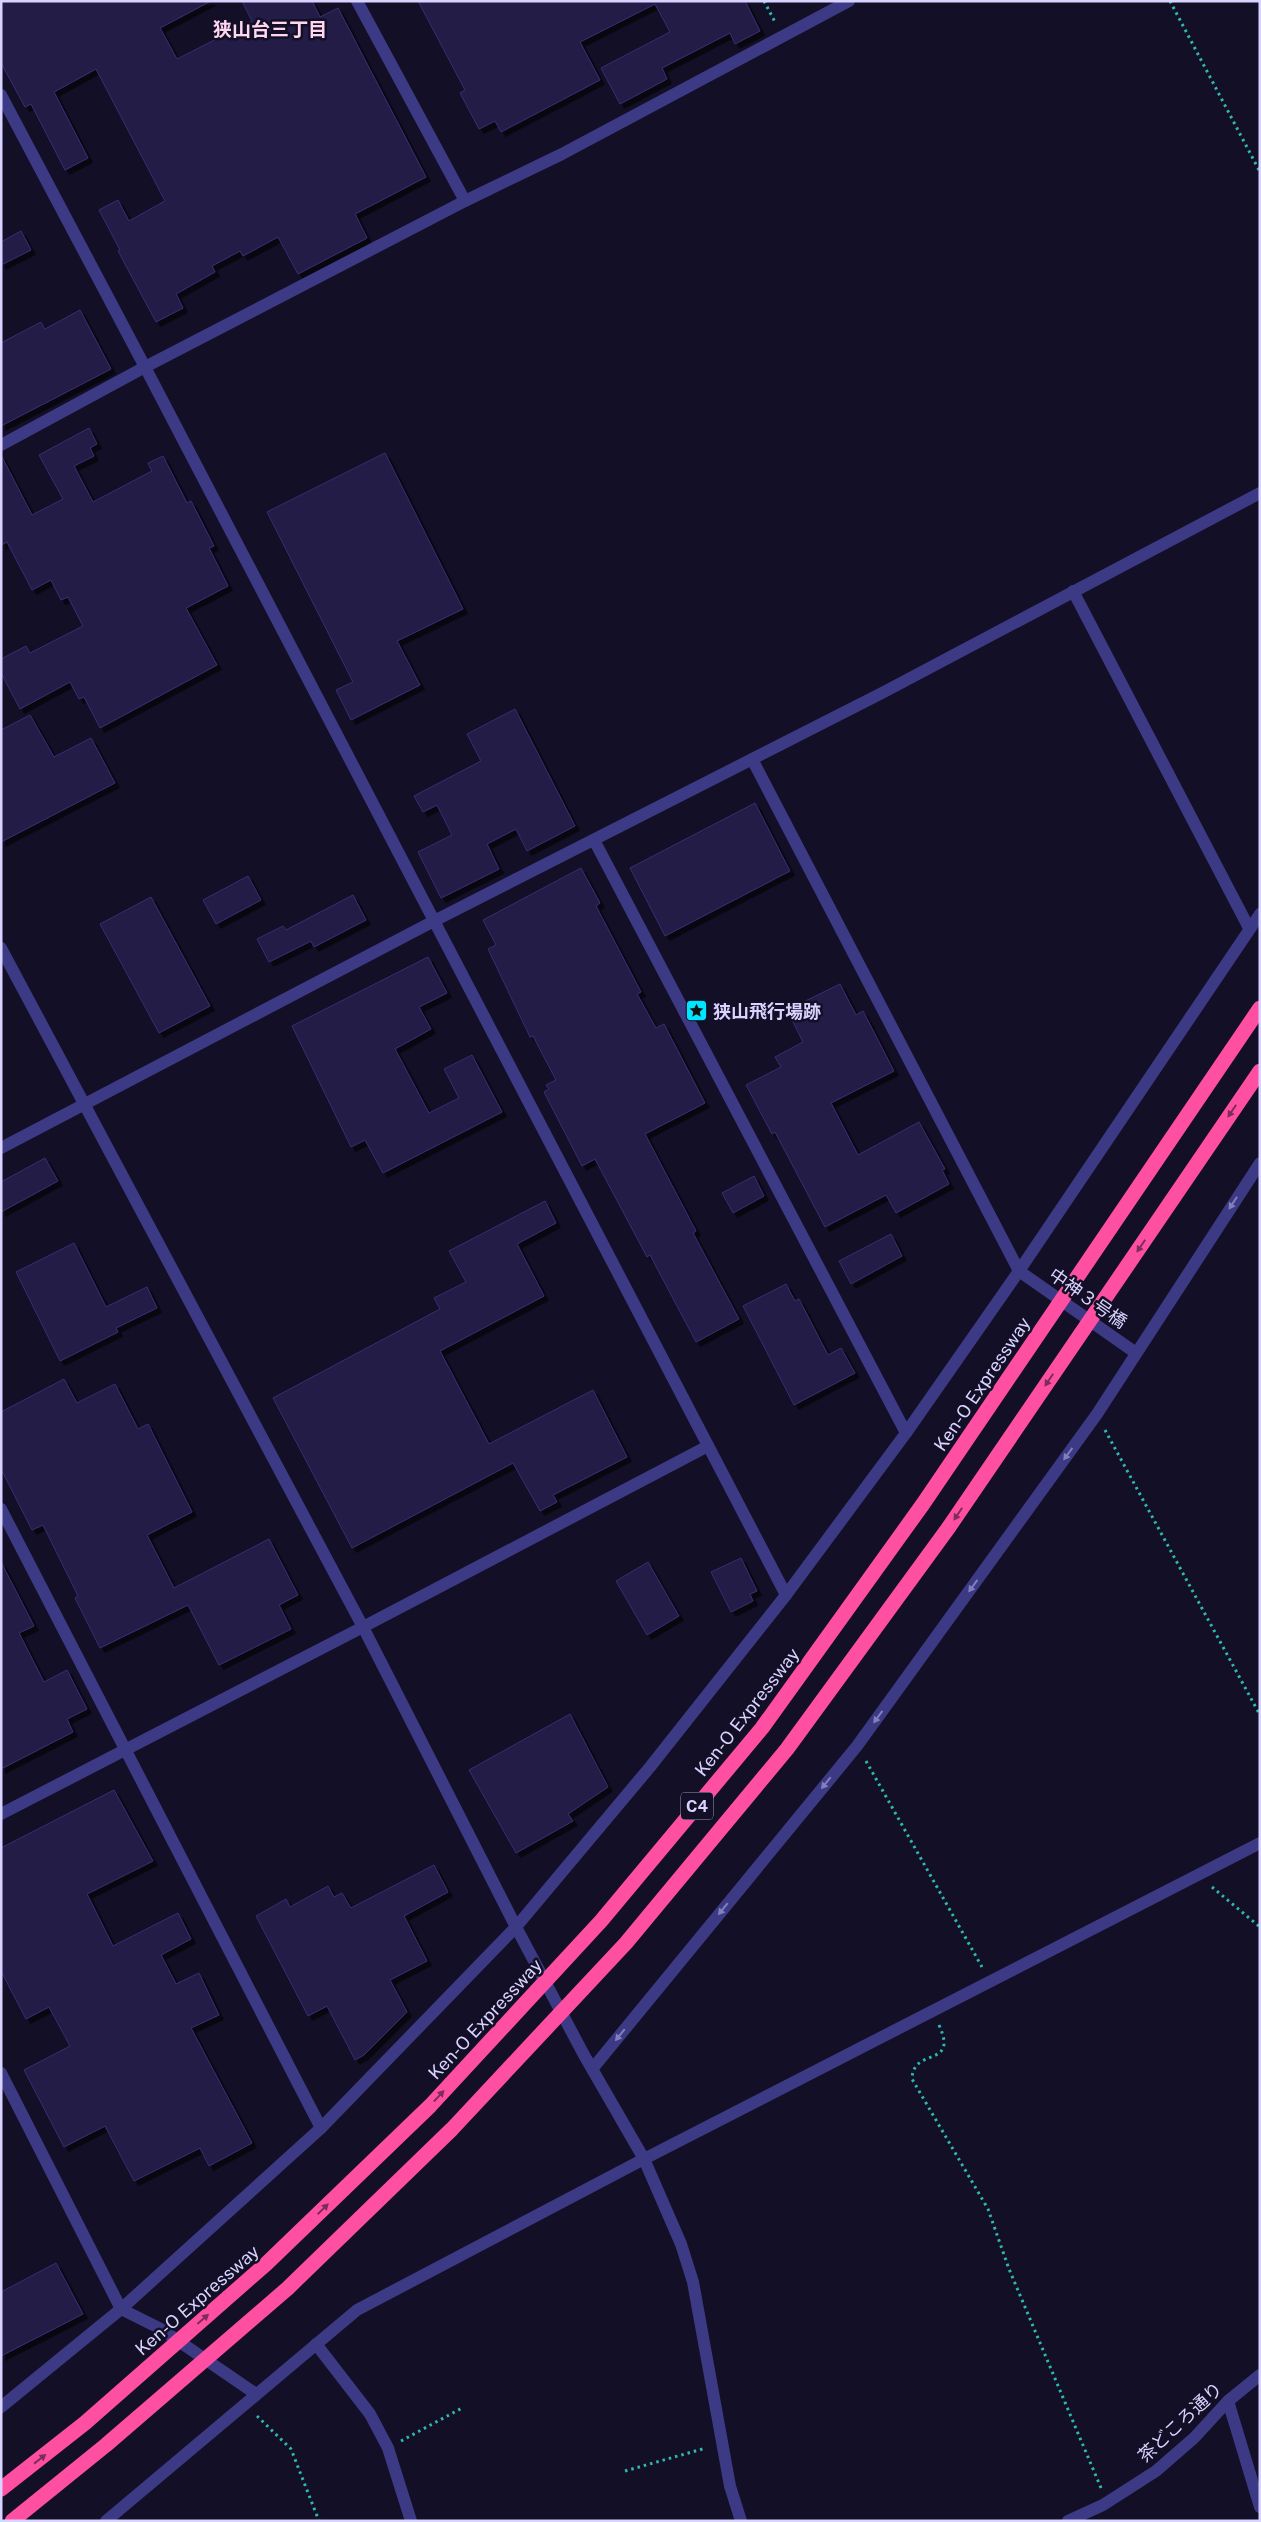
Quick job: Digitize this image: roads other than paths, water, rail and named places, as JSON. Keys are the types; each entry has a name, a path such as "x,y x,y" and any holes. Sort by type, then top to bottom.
{"highway":[{"name":"Ken-O Expressway","path":"1,2489 85,2423 266,2264 430,2106 601,1921 762,1728 918,1512 1260,1008"},
{"name":"C4","path":"12,2521 113,2438 288,2288 452,2129 626,1943 787,1748 949,1527 1260,1071"}],"street":[{"path":"357,1 465,201"},
{"path":"1,445 144,367 465,201 562,154 850,1"},
{"path":"1,95 786,1595"},
{"path":"1,1148 434,921 882,693 1260,493"},
{"path":"1073,591 1249,928"},
{"path":"752,759 1020,1271"},
{"path":"594,840 906,1433"},
{"path":"1,2407 121,2308 321,2128 516,1927 650,1768 786,1595 906,1433 1020,1271 1260,914"},
{"path":"1,948 363,1627 525,1945 584,2055 644,2160 681,2244 693,2282 730,2486 741,2521"},
{"path":"593,2068 857,1746 1097,1414 1260,1163"},
{"name":"中神３号橋","path":"1020,1271 1136,1353"},
{"path":"1,1814 708,1446"},
{"path":"1,1509 127,1749 321,2128"},
{"path":"106,2521 357,2310 1260,1843"},
{"path":"1,2073 121,2308 161,2329 256,2394"},
{"path":"316,2344 370,2414 388,2448 410,2521"},
{"name":"茶どころ通り","path":"1068,2521 1107,2502 1156,2471 1194,2438 1228,2401 1260,2375"},
{"path":"1228,2401 1260,2508"}],"place":[{"name":"狭山飛行場跡","path":"697,1011"}],"district":[{"name":"狭山台三丁目","path":"270,29"}]}
